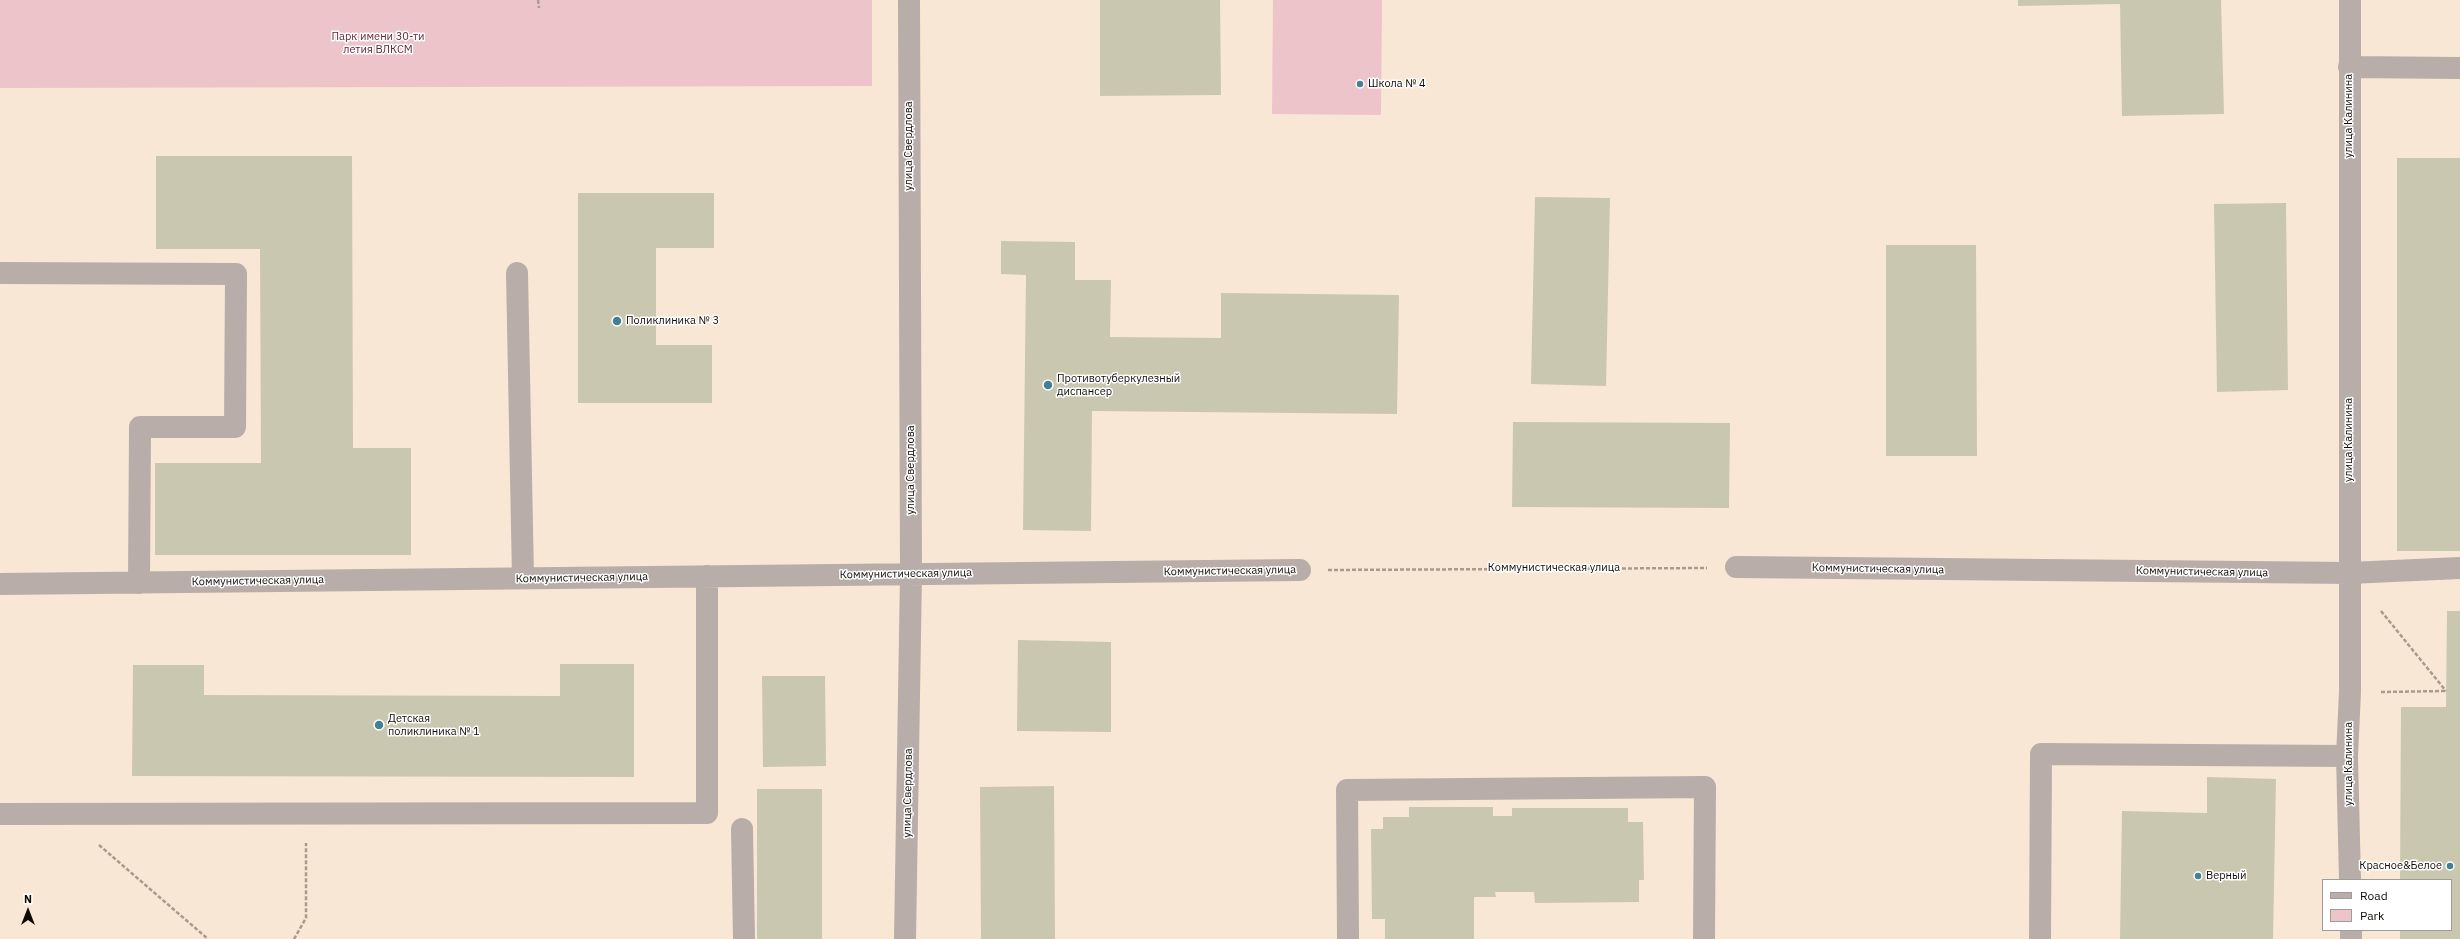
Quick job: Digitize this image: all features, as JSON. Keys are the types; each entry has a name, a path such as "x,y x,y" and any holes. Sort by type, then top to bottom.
{"street":[{"name":"улица Свердлова","path":"905,939 911,574 909,0"},
{"name":"улица Калинина","path":"2350,0 2350,692 2347,756 2350,879"},
{"path":"2349,67 2460,68"},
{"path":"0,273 236,274 235,427 140,427 139,583"},
{"path":"517,273 523,578"},
{"name":"Коммунистическая улица","path":"1736,567 2349,573 2460,568"},
{"name":"Коммунистическая улица","path":"0,584 1300,570"},
{"path":"0,814 707,813 707,576"},
{"path":"2040,939 2041,754 2347,756"},
{"path":"1348,939 1347,790 1705,788 1704,939"},
{"path":"742,829 744,939"}],"path":[{"path":"538,0 539,8"},
{"name":"Коммунистическая улица","path":"1300,570 1736,567"},
{"path":"2350,692 2446,691 2378,609"},
{"path":"294,939 306,918 306,813"},
{"path":"63,814 208,939"}],"green space":[{"name":"Парк имени 30-ти летия ВЛКСМ","path":"0,0 872,0 872,86 0,88"},
{"path":"1273,0 1382,0 1381,115 1272,114"}],"building":[{"path":"1100,0 1220,0 1221,95 1100,96"},
{"path":"2018,0 2221,0 2224,114 2122,116 2120,4 2018,6"},
{"path":"156,156 352,156 353,448 411,448 411,555 155,555 155,463 261,463 260,249 156,249"},
{"path":"2397,158 2460,158 2460,551 2397,551"},
{"name":"Поликлиника № 3","path":"578,193 714,193 714,248 656,248 656,345 712,345 712,403 578,403"},
{"path":"1535,197 1610,198 1606,386 1531,384"},
{"path":"2286,203 2288,390 2217,392 2214,204"},
{"path":"1001,241 1075,242 1075,280 1111,280 1110,337 1221,338 1221,293 1399,295 1397,414 1092,411 1091,531 1023,530 1026,275 1001,274"},
{"path":"1886,245 1976,245 1977,456 1886,456"},
{"path":"1513,422 1730,423 1729,508 1512,507"},
{"path":"2447,611 2460,611 2460,939 2400,939 2400,931 2452,931 2452,879 2400,879 2401,707 2446,707"},
{"path":"1018,640 1111,642 1111,732 1017,731"},
{"path":"560,664 634,664 634,777 132,776 133,665 204,665 204,695 560,696"},
{"path":"762,676 825,676 826,766 763,767"},
{"name":"Верный","path":"2207,777 2276,779 2273,939 2120,939 2122,811 2207,813"},
{"path":"1054,786 1055,939 981,939 980,787"},
{"path":"757,789 822,789 822,939 757,939"},
{"path":"1409,807 1493,807 1493,816 1512,816 1512,808 1628,808 1628,822 1643,822 1644,880 1639,880 1639,902 1535,903 1534,892 1495,892 1496,897 1474,897 1474,939 1385,939 1385,919 1372,919 1371,829 1383,829 1383,817 1409,817"}],"place":[{"name":"Школа № 4","path":"1360,84"},
{"name":"Поликлиника № 3","path":"617,321"},
{"name":"Противотуберкулезный диспансер","path":"1048,385"},
{"name":"Детская поликлиника № 1","path":"379,725"},
{"name":"Красное&Белое","path":"2450,866"},
{"name":"Верный","path":"2198,876"}]}
